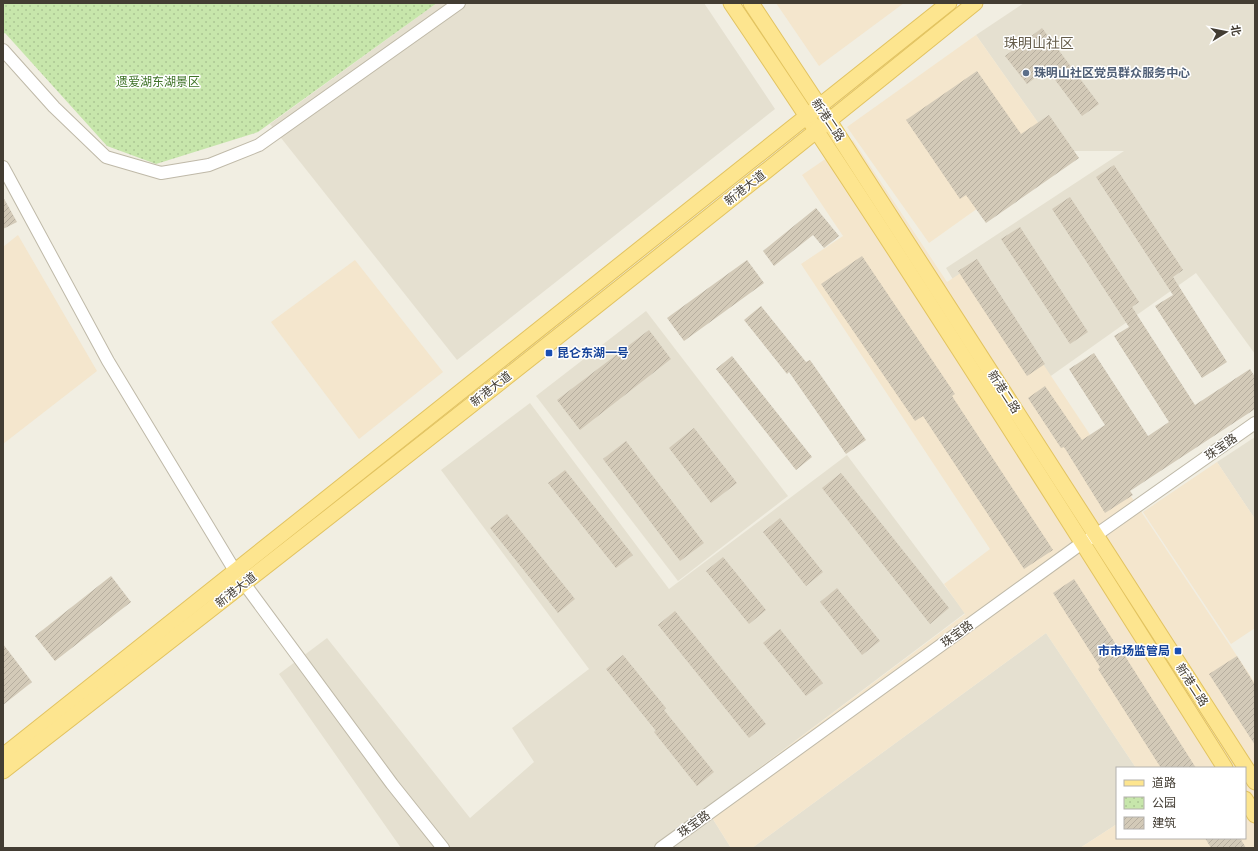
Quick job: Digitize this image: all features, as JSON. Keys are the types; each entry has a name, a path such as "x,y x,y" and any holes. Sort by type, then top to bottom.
{"main road":[{"name":"新港二路","path":"731,3 813,111 1096,534 1245,767"},
{"name":"新港二路","path":"751,3 813,111"},
{"name":"新港大道","path":"3,756 949,3"},
{"name":"新港大道","path":"3,771 244,584 823,126 975,3"},
{"name":"新港二路","path":"823,126 1082,543 1224,767"},
{"name":"新港二路","path":"1246,768 1255,782"},
{"path":"1246,801 1255,815"}],"street":[{"path":"3,50 54,107 106,157 161,173 209,165 259,145 459,3"},
{"path":"3,167 108,361 235,571 392,784 443,848"},
{"name":"珠宝路","path":"661,848 1082,543 1255,423"}],"shaded area":[{"path":"437,3 704,3 775,109 457,360 270,124"},
{"path":"776,3 904,3 819,66"},
{"path":"1024,3 1255,3 1255,354 1196,273 1024,395 946,268 1124,151 1058,151 976,35"},
{"path":"976,35 1058,151 929,243 847,127"},
{"path":"853,140 947,282 976,263 1255,683 1255,848 1080,848 1116,825 1116,839 1246,839 1246,767 1135,767 1046,633 752,848 731,848 706,808 965,614 944,584 990,549 801,264 843,236 802,175"},
{"path":"18,235 97,371 3,444 3,247"},
{"path":"355,260 443,372 359,439 271,322"},
{"path":"646,311 788,496 678,581 536,396"},
{"path":"530,403 669,589 847,455 965,613 706,808 731,848 401,848 279,674 327,638 470,818 534,762 512,728 589,669 441,470"},
{"path":"1255,437 1255,519 1217,462"},
{"path":"1217,462 1255,519 1255,628 1231,644 1143,512"},
{"path":"1046,633 1135,767 1116,767 1116,825 1080,848 752,848"}],"green space":[{"name":"遗爱湖东湖景区","path":"3,3 437,3 258,132 156,164 107,146 5,33 3,34"}],"building":[{"path":"1042,28 1099,104 1082,116 1047,69 1027,84 1005,56"},
{"path":"977,71 1021,134 1049,115 1079,158 986,223 966,195 960,199 906,120"},
{"path":"1114,165 1183,270 1173,277 1227,362 1202,378 1155,306 1173,295 1096,177"},
{"path":"3,197 17,222 3,229"},
{"path":"1070,197 1139,302 1132,307 1195,405 1250,369 1255,377 1255,409 1130,491 1133,495 1105,513 1064,447 1061,448 1028,398 1045,386 1082,440 1105,425 1069,369 1094,353 1148,436 1169,422 1114,336 1129,327 1052,209"},
{"path":"816,208 839,236 824,248 813,235 774,266 763,251"},
{"path":"1020,227 1088,332 1070,344 1001,239"},
{"path":"862,256 955,394 952,396 1053,550 1024,569 923,416 915,421 821,284"},
{"path":"977,259 1045,364 1027,376 958,271"},
{"path":"747,260 764,283 684,341 667,318"},
{"path":"761,306 806,362 810,360 866,440 846,454 789,372 787,374 744,320"},
{"path":"649,330 671,359 580,430 557,400"},
{"path":"732,356 812,457 796,470 716,369"},
{"path":"694,428 737,483 711,503 669,448"},
{"path":"626,441 704,543 680,561 603,459"},
{"path":"565,470 633,555 616,568 548,483"},
{"path":"841,473 949,608 930,624 822,488"},
{"path":"507,514 575,599 558,613 490,528"},
{"path":"780,518 823,572 806,586 763,532"},
{"path":"723,557 766,610 749,624 706,571"},
{"path":"111,576 131,602 55,661 35,636"},
{"path":"1074,579 1195,767 1160,767 1098,669 1100,667 1053,593"},
{"path":"837,588 880,641 862,655 820,602"},
{"path":"675,611 766,724 749,738 658,625"},
{"path":"780,629 823,683 806,696 763,643"},
{"path":"3,644 32,682 3,705"},
{"path":"623,655 666,708 664,710 714,772 697,786 654,732 656,731 606,669"},
{"path":"1237,656 1255,685 1255,745 1209,674"},
{"path":"1206,839 1241,839 1246,848 1211,848"}],"place":[{"name":"珠明山社区党员群众服务中心","path":"1026,73"},
{"name":"昆仑东湖一号","path":"549,353"},
{"name":"市市场监管局","path":"1178,651"}],"district":[{"name":"珠明山社区","path":"1039,43"}]}
